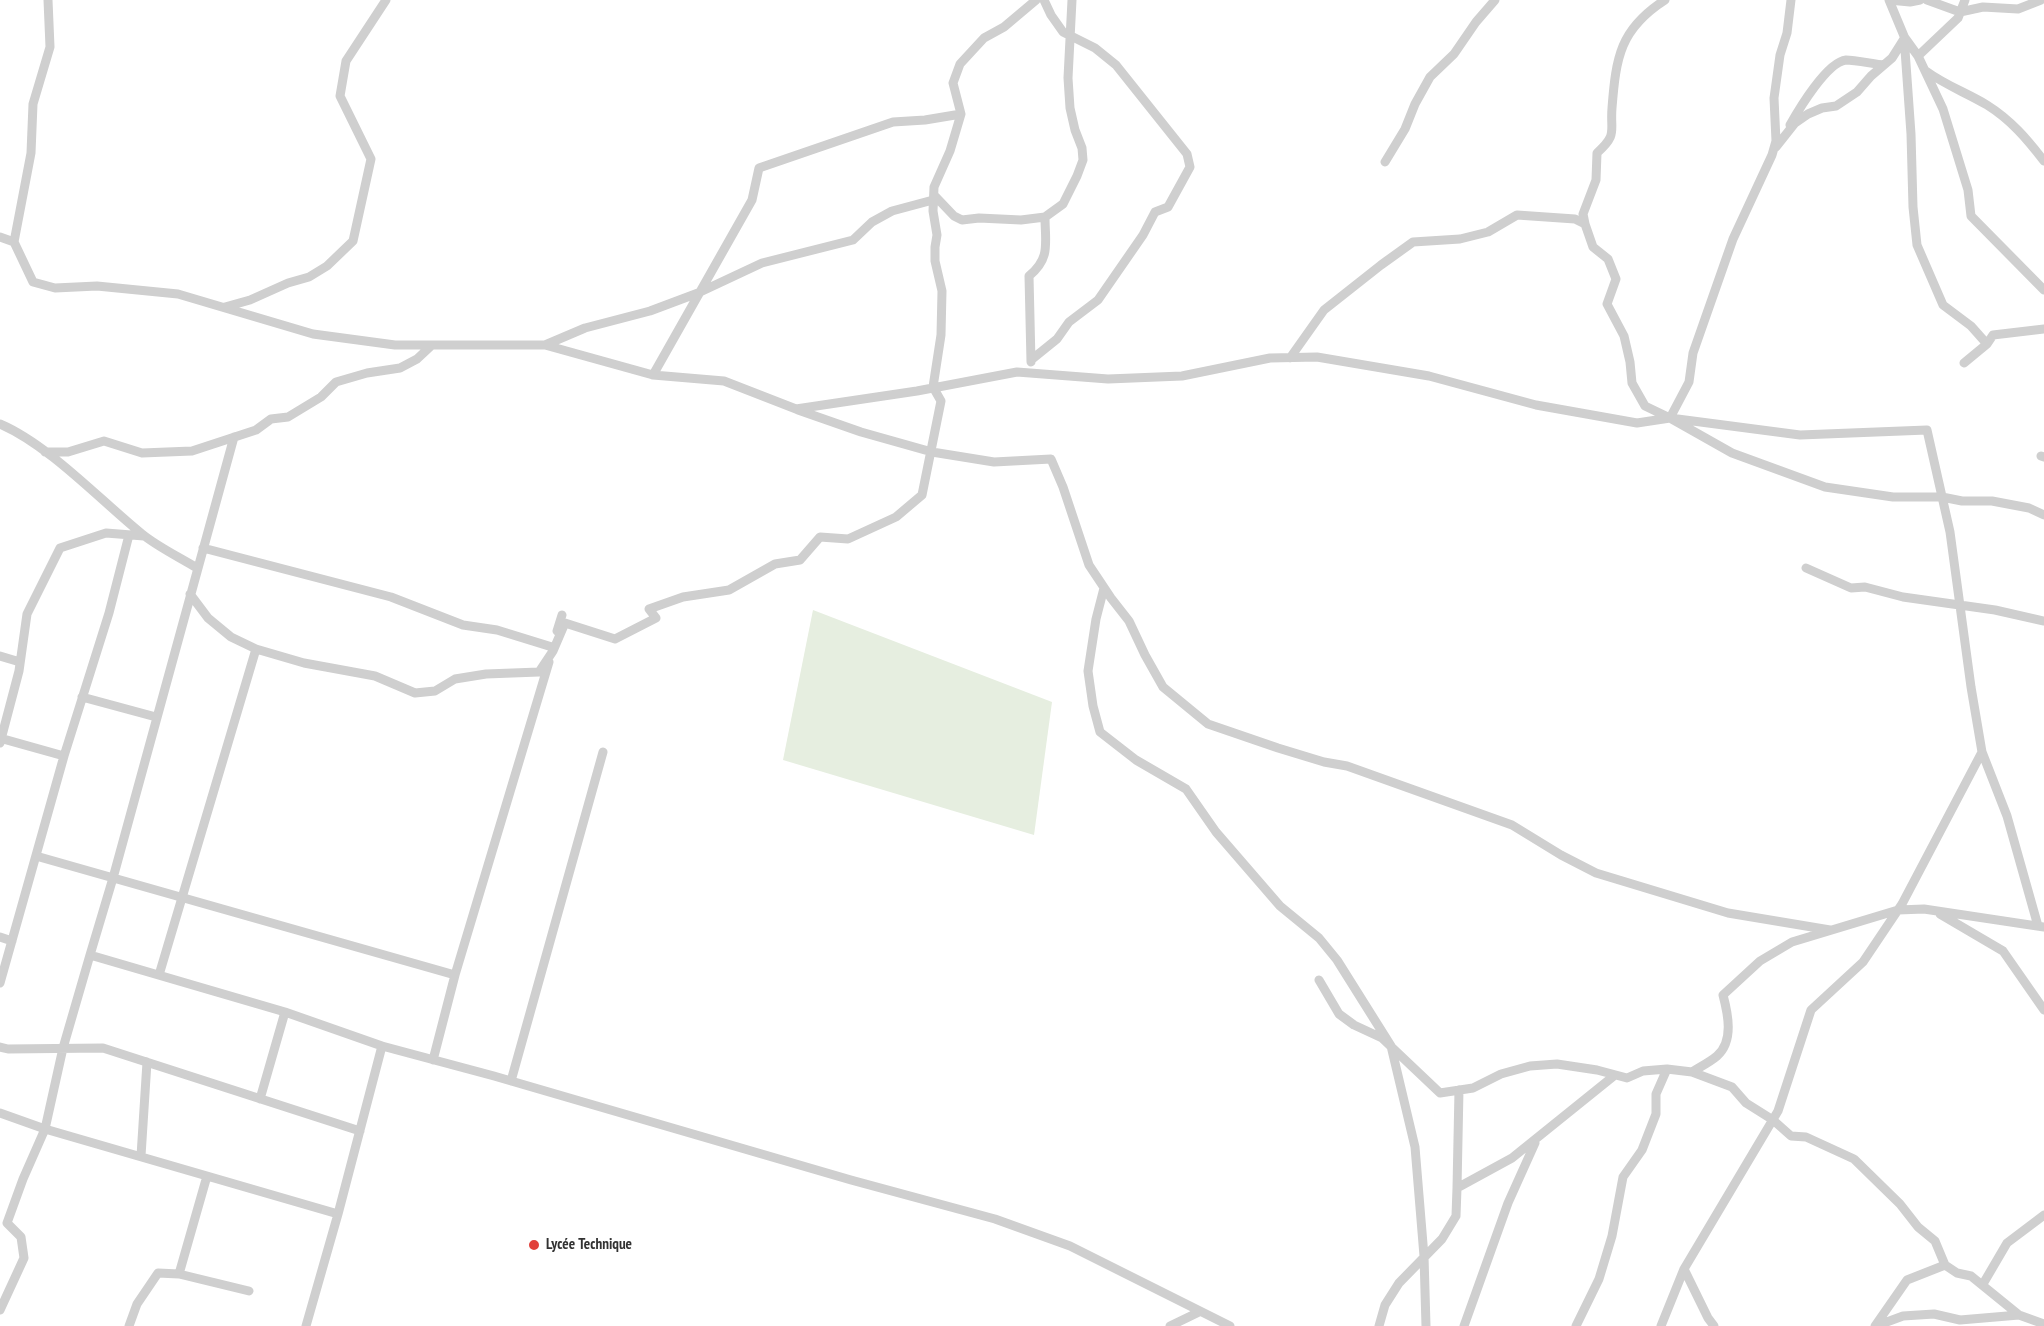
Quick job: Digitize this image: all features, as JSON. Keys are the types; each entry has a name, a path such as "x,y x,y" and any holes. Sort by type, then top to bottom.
{"street":[{"path":"48,0 50,47 33,104 31,153 14,242 33,282 56,288 97,286 178,294 313,334 395,345 544,345 653,375 724,381 861,432 932,452 994,462 1051,459 1063,487 1089,565 1129,621 1145,656 1163,687 1208,724 1324,762 1347,766 1512,825 1596,873 1728,913 1830,930"},
{"path":"223,307 250,300 288,283 309,277 327,266 353,241 371,159 340,96 346,61 386,0"},
{"path":"190,594 208,618 231,637 256,649 304,663 375,676 415,693 435,691 455,679 486,674 539,672 565,623 615,639 656,618 649,609 683,597 729,590 775,564 800,560 820,537 848,539 896,517 922,495 941,402 933,387 941,335 942,291 935,261 937,235 933,211 934,187 950,151 961,114 953,83 960,64 984,38 1004,27 1036,0"},
{"path":"1031,360 1057,339 1069,322 1098,300 1143,235 1155,213 1168,207 1190,168 1187,154 1116,65 1095,48 1063,32 1044,0"},
{"path":"934,198 962,220 978,218 1021,220 1045,217 1063,204 1083,159 1070,108 1068,78 1072,0"},
{"path":"1385,162 1405,129 1415,104 1430,77 1454,54 1476,22 1495,0"},
{"path":"1665,0 1646,12 1628,33 1619,57 1611,119 1614,128 1609,142 1597,153 1596,180 1583,214 1593,247 1608,259 1616,279 1607,304 1624,336 1632,383 1645,406 1732,453 1825,487 1893,497 1942,497 1962,501 1992,501 2029,508 2044,515"},
{"path":"1670,418 1689,382 1692,352 1733,238 1755,193 1776,141 1774,98 1791,0"},
{"path":"1889,0 1898,2 1920,0"},
{"path":"1889,0 1904,38 1918,56 1943,109 1968,190 1971,216 2044,290"},
{"path":"1927,0 1960,12 1983,8 2018,9 2041,0"},
{"path":"1918,56 1958,18 1965,0"},
{"path":"1773,151 1795,123 1808,114 1822,108 1836,106 1852,96 1892,58 1904,38"},
{"path":"1904,38 1917,245 1943,305 1971,326 1987,344"},
{"path":"1785,135 1812,91 1837,63 1846,60 1884,65"},
{"path":"1924,70 1938,80 1986,104 2010,121 2030,141 2044,161"},
{"path":"653,375 752,200 759,168 894,122 961,114"},
{"path":"544,345 585,328 650,311 698,293 762,263 853,240 872,222 892,211 934,198"},
{"path":"1290,358 1324,310 1413,242 1460,239 1479,235 1517,215 1575,219 1585,224"},
{"path":"1031,373 1029,276 1040,268 1045,256 1045,217"},
{"path":"0,237 14,242"},
{"path":"1964,363 1987,344 1993,335 2044,329"},
{"path":"45,453 68,452 104,441 142,453 192,451 256,430 271,418 288,417 321,398 336,382 367,373 400,368 417,358 432,345"},
{"path":"796,409 1017,372 1108,380 1182,376 1270,358 1317,357 1429,376 1536,405 1637,423 1670,418 1800,435 1927,430 1950,532 1971,687 1983,752 2007,816 2041,927 1924,909 1898,910 1792,942 1760,961 1723,995 1729,1016 1726,1041 1718,1055 1692,1072"},
{"path":"0,424 18,432 144,536 197,568"},
{"path":"0,1310 24,1258 21,1236 3,1222 45,1129 63,1048 113,878 234,437"},
{"path":"64,756 0,740 21,662 27,614 60,548 106,533 144,536"},
{"path":"0,983 64,756 109,613 129,535"},
{"path":"202,548 391,597 463,625 497,630 552,649"},
{"path":"1806,568 1851,588 1865,587 1903,597 1960,604 2044,621"},
{"path":"1104,588 1096,618 1088,671 1093,706 1100,732 1136,760 1186,789 1216,832 1280,906 1319,938 1337,960 1391,1046 1415,1147 1424,1256 1426,1326"},
{"path":"433,1060 454,975 562,615"},
{"path":"159,975 256,649"},
{"path":"0,656 21,662"},
{"path":"82,696 156,717"},
{"path":"511,1081 603,752"},
{"path":"1661,1326 1684,1269 1773,1120 1786,1090 1811,1010 1863,962 1898,910 1983,752"},
{"path":"36,856 454,975"},
{"path":"1935,911 2003,951 2044,1010"},
{"path":"0,937 12,941"},
{"path":"90,955 285,1012 382,1046 995,1219 1070,1246 1230,1326"},
{"path":"1319,980 1340,1014 1354,1025 1382,1038 1440,1093 1473,1088 1502,1074 1530,1066 1557,1064 1597,1070 1627,1078 1643,1071 1667,1069 1692,1072 1732,1087 1746,1103 1773,1120 1791,1136 1806,1137 1854,1159 1900,1203 1918,1227 1935,1241 1945,1265 1983,1284 2019,1315 2044,1324"},
{"path":"260,1099 285,1012"},
{"path":"306,1326 382,1046"},
{"path":"0,1047 8,1049 103,1048 360,1131"},
{"path":"141,1156 147,1062"},
{"path":"1576,1326 1599,1279 1612,1236 1623,1177 1642,1150 1656,1114 1656,1094 1667,1069"},
{"path":"1457,1188 1512,1158 1536,1141 1616,1075"},
{"path":"1379,1326 1385,1305 1399,1283 1442,1239 1456,1216 1459,1090"},
{"path":"0,1113 45,1129 338,1214"},
{"path":"1464,1326 1508,1203 1536,1141"},
{"path":"179,1274 207,1176"},
{"path":"1983,1284 2007,1243 2044,1215"},
{"path":"1876,1326 1907,1280 1945,1265"},
{"path":"1684,1269 1714,1326"},
{"path":"129,1326 137,1304 158,1273 179,1274 249,1291"},
{"path":"1170,1326 1199,1312"},
{"path":"1876,1326 1903,1316 1934,1314 1960,1320 2019,1315"}],"shaded area":[{"path":"813,610 1052,702 1034,835 783,760"}],"place":[{"name":"Lycée Technique","path":"534,1245"}]}
